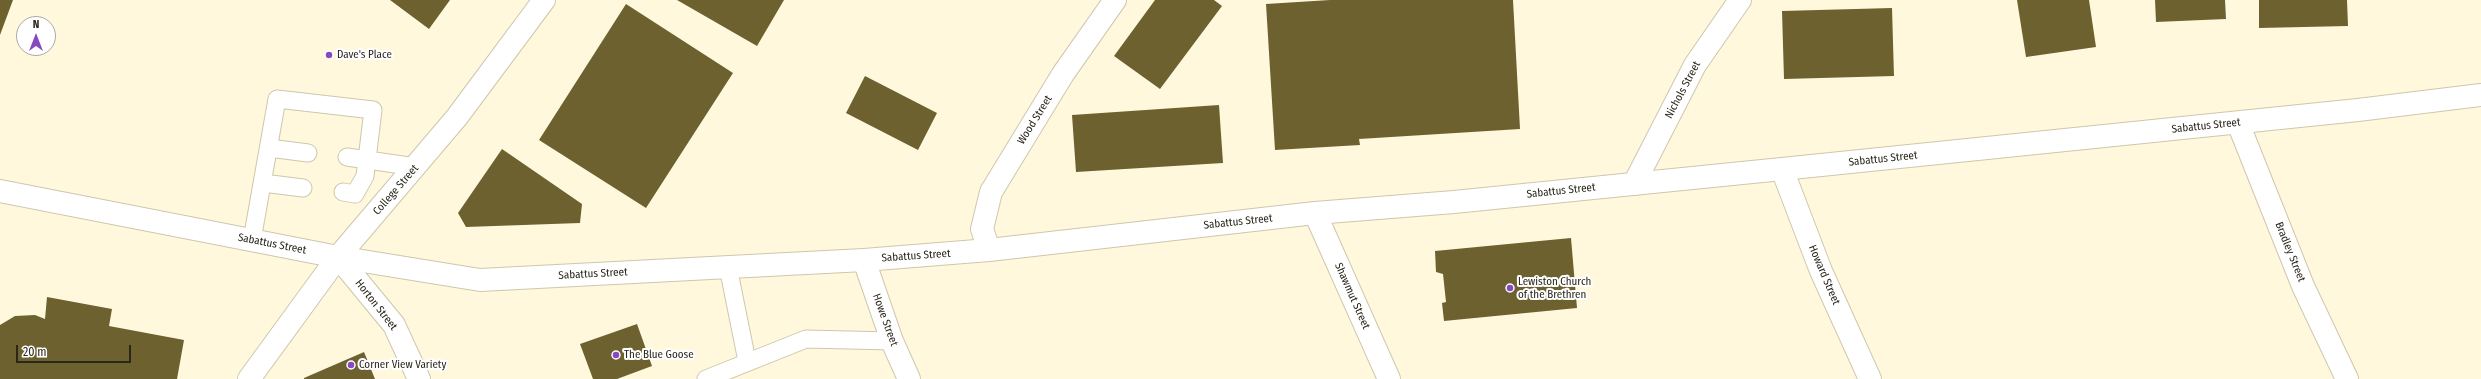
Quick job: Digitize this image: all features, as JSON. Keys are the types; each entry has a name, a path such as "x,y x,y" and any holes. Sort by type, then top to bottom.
{"main road":[{"name":"College Street","path":"248,379 338,257 416,167 544,0"},
{"name":"Wood Street","path":"989,250 982,229 991,192 1063,74 1115,0"},
{"name":"Nichols Street","path":"1634,184 1695,65 1740,0"},
{"name":"Sabattus Street","path":"0,191 338,257 480,280 864,260 989,250 1314,213 1454,202 2238,123 2481,95"},
{"name":"Bradley Street","path":"2238,123 2304,286 2347,379"},
{"name":"Howard Street","path":"1782,169 1821,271 1870,379"},
{"name":"Shawmut Street","path":"1314,213 1390,379"},
{"name":"Horton Street","path":"338,257 394,325 419,379"},
{"name":"Howe Street","path":"864,260 892,341 909,379"}],"lane":[{"path":"252,240 277,99 373,110 365,176 356,194 343,192"},
{"path":"269,148 308,153"},
{"path":"347,157 416,167"},
{"path":"263,183 303,188"},
{"path":"728,267 747,361"},
{"path":"706,379 747,361 806,339 892,341"}],"building":[{"path":"0,0 13,0 0,35"},
{"path":"390,0 450,0 429,29"},
{"path":"677,0 784,0 757,46"},
{"path":"1155,0 1214,0 1222,6 1160,89 1114,56"},
{"path":"1330,0 1513,0 1520,129 1359,139 1360,145 1275,150 1266,4"},
{"path":"2017,0 2089,0 2096,47 2026,57"},
{"path":"2155,0 2225,0 2226,19 2156,22"},
{"path":"2259,0 2347,0 2348,26 2259,28"},
{"path":"626,4 733,73 646,208 539,140"},
{"path":"1892,8 1894,76 1784,79 1782,11"},
{"path":"865,76 937,113 918,150 846,113"},
{"path":"1219,105 1223,163 1076,172 1072,115"},
{"path":"502,149 582,204 580,223 466,227 458,213"},
{"name":"Lewiston Church of the Brethren","path":"1571,238 1577,308 1444,321 1442,303 1446,302 1443,274 1436,272 1435,251"},
{"path":"47,297 112,309 109,326 184,340 177,379 0,379 0,325 15,316 35,315 45,319"},
{"name":"The Blue Goose","path":"637,324 652,366 617,379 593,379 580,344"},
{"name":"Corner View Variety","path":"364,352 375,379 304,379 304,378"}],"place":[{"name":"Dave's Place","path":"329,55"},
{"name":"Lewiston Church of the Brethren","path":"1510,288"},
{"name":"The Blue Goose","path":"616,355"},
{"name":"Corner View Variety","path":"351,365"}]}
